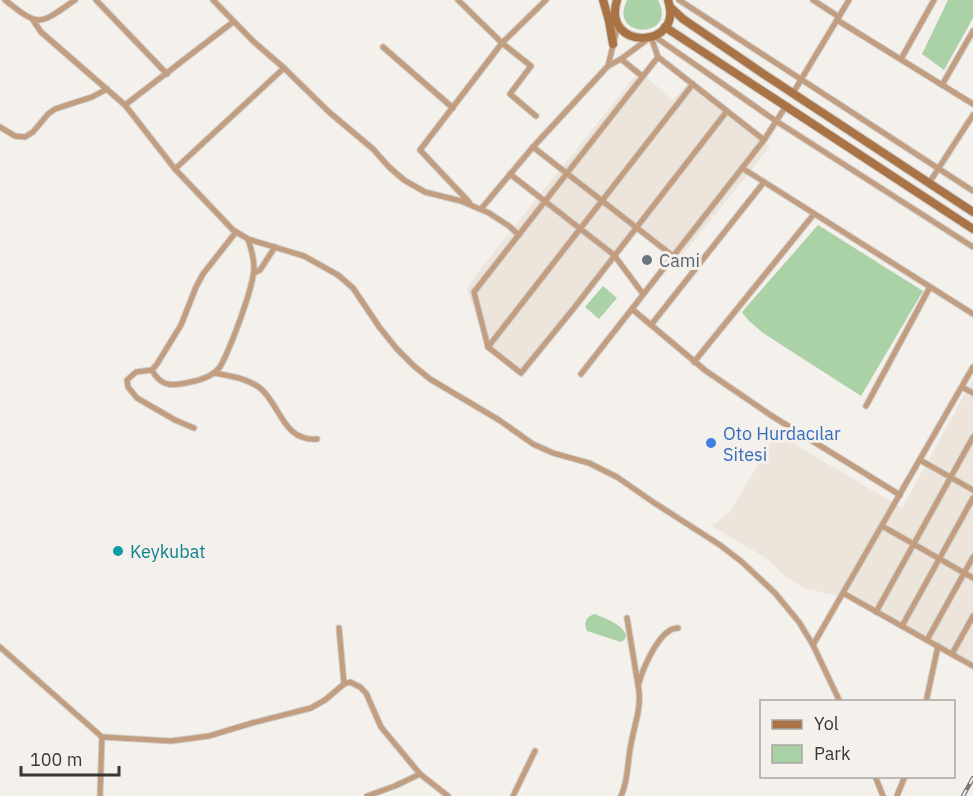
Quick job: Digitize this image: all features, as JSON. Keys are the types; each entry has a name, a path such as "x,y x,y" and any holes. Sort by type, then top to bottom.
{"street":[{"path":"2,1 33,20 48,19 75,0"},
{"path":"96,0 167,74"},
{"path":"222,0 215,2 233,22 404,180 425,192 481,209 499,219 519,235"},
{"path":"458,0 502,43 531,66 510,94 536,116"},
{"path":"470,204 420,150 502,43 546,0"},
{"path":"603,0 613,45"},
{"path":"813,0 973,104"},
{"path":"793,93 849,0"},
{"path":"901,59 934,0"},
{"path":"615,2 618,25 625,33 634,38 651,37 776,122 973,247"},
{"path":"481,209 533,147 608,66 665,27 672,2"},
{"path":"672,2 802,79 973,191"},
{"path":"672,2 683,19 973,212"},
{"path":"33,20 41,32 125,105 175,169 236,232 248,239 295,252 314,260 349,283 397,349 430,379 499,420 533,444 553,453 589,463 617,477 731,553 754,572 799,622 813,645 839,700"},
{"path":"125,105 233,22"},
{"path":"608,66 618,25"},
{"path":"665,27 973,229"},
{"path":"942,85 973,31"},
{"path":"651,37 658,57 764,140"},
{"path":"383,46 453,108"},
{"path":"658,57 474,292 488,347 521,373 726,111"},
{"path":"621,59 642,76"},
{"path":"175,169 284,68"},
{"path":"488,347 693,84"},
{"path":"0,127 15,136 25,137 33,132 48,114 107,89"},
{"path":"581,374 764,140 786,106"},
{"path":"929,183 973,116"},
{"path":"533,147 673,256"},
{"path":"742,168 973,314"},
{"path":"510,174 614,255 643,294"},
{"path":"651,325 764,182"},
{"path":"694,362 814,214"},
{"path":"152,370 181,325 203,274 236,232"},
{"path":"152,370 159,380 170,385 180,385 214,374 222,364 254,273 254,262 248,239"},
{"path":"254,273 260,270 275,247"},
{"path":"866,405 930,287"},
{"path":"632,309 706,371 772,416 900,495"},
{"path":"813,645 973,367"},
{"path":"152,370 136,372 127,380 131,392 147,404 194,428"},
{"path":"214,374 242,379 255,385 270,398 280,417 291,429 304,438 317,439"},
{"path":"962,387 973,393"},
{"path":"876,612 973,437"},
{"path":"920,460 973,490"},
{"path":"902,626 973,498"},
{"path":"882,526 973,578"},
{"path":"927,640 973,557"},
{"path":"843,593 973,666"},
{"path":"952,654 973,616"},
{"path":"621,796 627,782 630,745 640,708 627,618"},
{"path":"339,628 344,684"},
{"path":"638,686 646,664 661,640 670,630 678,628"},
{"path":"0,646 102,737 171,741 209,736 311,708 326,700 344,684 352,683 363,690 381,727 420,774 448,796"},
{"path":"926,700 938,646"},
{"path":"100,796 102,737"},
{"path":"513,796 535,752"},
{"path":"367,796 420,774"},
{"path":"875,778 883,796"},
{"path":"897,796 905,778"}],"shaded area":[{"path":"639,71 673,100 688,83 770,147 676,263 643,234 633,230 522,378 485,344 467,289 478,272"},
{"path":"973,379 973,666 852,599 803,588 784,575 769,560 712,526 730,512 776,433 902,508"}],"green space":[{"path":"627,0 658,0 662,13 659,22 652,28 643,30 634,28 626,22 623,13"},
{"path":"948,0 973,0 973,18 944,70 922,54"},
{"path":"818,225 923,291 861,396 763,333 742,312"},
{"path":"603,286 617,298 599,319 585,307"},
{"path":"595,614 621,628 626,635 625,639 621,642 587,631 586,620"}],"railway":[{"path":"963,796 973,778"}],"place":[{"name":"Cami","path":"647,260"},
{"name":"Oto Hurdacılar Sitesi","path":"711,443"},
{"name":"Keykubat","path":"118,551"}]}
